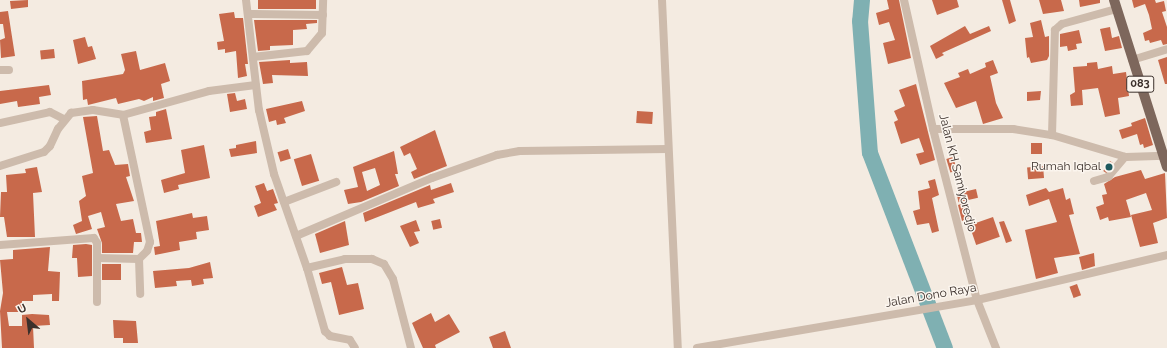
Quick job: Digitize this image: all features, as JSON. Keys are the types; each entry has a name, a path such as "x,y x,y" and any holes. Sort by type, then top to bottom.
{"main road":[{"name":"083","path":"1115,4 1167,167"}],"street":[{"path":"246,0 259,110 274,174 307,268 325,331 330,336 350,340 356,348"},
{"path":"253,57 307,51 322,33 322,0"},
{"path":"662,0 678,348"},
{"name":"Jalan KH Samiyoredjo","path":"904,0 933,128 977,300 996,348"},
{"path":"1052,134 1055,30 1062,24 1115,4"},
{"path":"248,14 323,15"},
{"path":"1132,60 1167,50"},
{"path":"0,70 9,70"},
{"path":"0,166 44,152 50,146 64,119 79,110 123,114 209,91 256,85"},
{"path":"0,123 50,112 64,119"},
{"path":"97,258 139,259 147,251 150,242 123,114"},
{"path":"933,128 1013,129 1052,134 1125,157 1164,156"},
{"path":"296,236 432,178 497,155 520,152 668,149"},
{"path":"1094,181 1108,177 1125,157"},
{"path":"284,202 336,182"},
{"path":"0,245 88,236 96,240 97,302"},
{"name":"Jalan Dono Raya","path":"697,348 977,300 1167,255"},
{"path":"139,259 140,294"},
{"path":"307,268 344,259 372,259 384,264 393,279 411,348"}],"building":[{"path":"28,0 28,7 11,9 10,1"},
{"path":"258,0 316,0 316,9 258,9"},
{"path":"887,0 899,0 911,58 888,64 883,43 895,40 889,22 879,25 876,13 889,9"},
{"path":"932,0 957,0 959,7 937,15"},
{"path":"1002,0 1010,0 1016,21 1009,24"},
{"path":"1039,0 1061,0 1064,11 1043,14"},
{"path":"1079,0 1100,0 1100,3 1080,7"},
{"path":"1132,0 1155,0 1156,3 1164,1 1166,11 1162,12 1167,27 1167,44 1163,45 1161,40 1150,43 1149,40 1145,41 1143,33 1152,29 1149,15 1145,4 1134,8"},
{"path":"8,11 15,56 1,58 0,40 5,38 3,24 0,24 0,12"},
{"path":"234,12 235,18 243,18 248,64 245,64 247,76 238,78 236,51 225,53 225,49 218,50 217,42 224,41 219,14"},
{"path":"254,20 317,20 317,23 306,24 307,29 293,30 293,45 270,46 270,50 258,51"},
{"path":"1041,20 1045,37 1049,36 1049,56 1047,60 1031,63 1029,57 1027,58 1025,38 1033,37 1030,23"},
{"path":"965,26 970,34 989,26 991,31 942,53 944,55 936,59 930,46"},
{"path":"1110,27 1112,38 1119,36 1122,48 1105,51 1100,29"},
{"path":"1079,30 1082,43 1076,44 1077,49 1068,51 1067,46 1060,47 1060,34"},
{"path":"85,37 88,47 92,46 96,59 78,64 73,40"},
{"path":"54,49 55,58 41,59 40,50"},
{"path":"136,51 140,70 165,63 170,81 161,84 164,98 153,101 153,97 144,101 139,99 118,104 116,98 88,105 87,99 83,100 82,81 123,74 125,70 121,54"},
{"path":"1167,57 1167,84 1165,84 1158,60"},
{"path":"290,60 290,63 307,62 308,76 272,75 273,83 263,84 259,62"},
{"path":"993,60 998,73 990,76 996,103 1003,118 983,124 976,101 956,108 944,83 960,77 958,73 968,69 970,74 986,67 985,63"},
{"path":"1097,62 1098,69 1112,66 1113,74 1126,72 1129,96 1118,98 1120,114 1105,117 1098,88 1082,90 1083,105 1071,106 1070,95 1075,92 1073,67 1087,66 1087,63"},
{"path":"916,84 935,160 920,165 916,154 924,152 919,138 901,144 894,122 898,120 894,111 905,106 899,90"},
{"path":"49,85 51,95 39,97 40,104 18,107 17,101 0,104 0,91"},
{"path":"1041,91 1040,100 1027,101 1027,92"},
{"path":"235,93 237,101 245,99 247,109 230,112 227,94"},
{"path":"302,101 305,111 284,118 286,123 277,125 276,120 269,122 266,109"},
{"path":"166,109 172,139 146,143 144,132 151,130 149,117 156,116 156,112"},
{"path":"637,111 653,112 652,124 636,123"},
{"path":"97,116 103,151 109,150 115,165 128,164 130,176 126,177 134,201 116,204 121,221 133,219 136,233 141,233 142,242 134,242 133,253 102,253 102,243 97,229 105,227 101,212 88,216 92,229 76,234 73,225 82,221 79,201 86,196 82,176 93,173 83,117"},
{"path":"1145,118 1153,145 1144,148 1143,144 1140,145 1137,134 1122,139 1119,130 1132,126 1131,123"},
{"path":"435,130 447,166 414,179 411,172 417,169 410,153 404,156 400,147"},
{"path":"256,141 257,153 231,157 229,149 236,148 236,145"},
{"path":"1031,143 1042,143 1042,154 1031,154"},
{"path":"204,145 210,178 178,185 179,189 164,193 161,180 185,173 181,150"},
{"path":"288,149 291,159 280,162 277,152"},
{"path":"394,151 398,174 395,174 399,186 361,202 348,204 344,190 358,187 353,167","holes":["375,168 380,185 367,191 362,172"]},
{"path":"311,154 319,181 302,186 294,159"},
{"path":"953,157 957,170 950,172 946,159"},
{"path":"1110,161 1113,163 1107,173 1103,171"},
{"path":"1043,166 1044,178 1028,179 1027,167"},
{"path":"37,167 42,192 33,193 35,237 7,237 4,217 0,217 1,192 7,192 6,175 26,173 25,169"},
{"path":"1141,170 1145,179 1165,173 1167,218 1153,223 1158,243 1140,247 1131,215 1152,210 1146,193 1126,200 1131,217 1109,221 1108,217 1100,220 1096,207 1104,204 1102,195 1107,194 1104,184 1115,177"},
{"path":"935,179 939,195 932,198 939,231 932,233 929,223 917,225 913,211 920,209 918,191 930,188 928,181"},
{"path":"264,183 267,191 273,189 278,203 274,204 277,210 258,217 254,206 261,203 255,186"},
{"path":"451,183 454,192 433,199 435,203 418,208 416,202 365,222 363,213 430,185 431,190"},
{"path":"1046,188 1049,192 1063,188 1066,200 1070,198 1074,214 1069,215 1080,254 1054,258 1058,273 1036,279 1025,230 1057,222 1049,199 1029,206 1026,195"},
{"path":"976,189 978,198 959,202 957,193"},
{"path":"964,203 969,218 962,221 958,205"},
{"path":"192,213 193,218 207,216 209,230 196,232 197,239 179,242 180,250 155,255 154,247 160,246 156,221"},
{"path":"993,217 1000,237 976,245 969,225"},
{"path":"440,219 442,228 433,230 431,221"},
{"path":"416,220 420,231 414,232 419,243 410,247 400,226"},
{"path":"345,221 349,245 320,253 315,234"},
{"path":"1004,221 1012,241 1006,243 999,222"},
{"path":"73,245 92,245 92,276 78,277 77,258 72,258"},
{"path":"50,247 48,271 60,272 59,301 52,301 52,294 33,295 33,301 22,301 22,312 7,312 9,326 22,326 22,315 32,314 49,315 50,325 33,326 34,348 2,348 0,311 3,293 0,260 13,259 13,250"},
{"path":"1094,253 1095,266 1082,270 1079,257"},
{"path":"210,262 213,278 203,279 204,284 192,286 191,280 176,281 177,286 155,288 153,271 189,268"},
{"path":"102,264 121,264 121,280 102,280"},
{"path":"342,267 347,285 358,283 364,309 339,315 331,282 322,284 319,273"},
{"path":"1077,284 1081,295 1074,298 1069,287"},
{"path":"431,313 435,322 449,314 460,332 435,345 436,348 423,348 412,323"},
{"path":"113,320 136,321 138,343 123,343 123,338 114,338"},
{"path":"505,331 511,348 493,348 489,337"}],"waterway":[{"path":"862,0 860,21 870,153 945,348"}],"place":[{"name":"Rumah Iqbal","path":"1109,167"}]}
